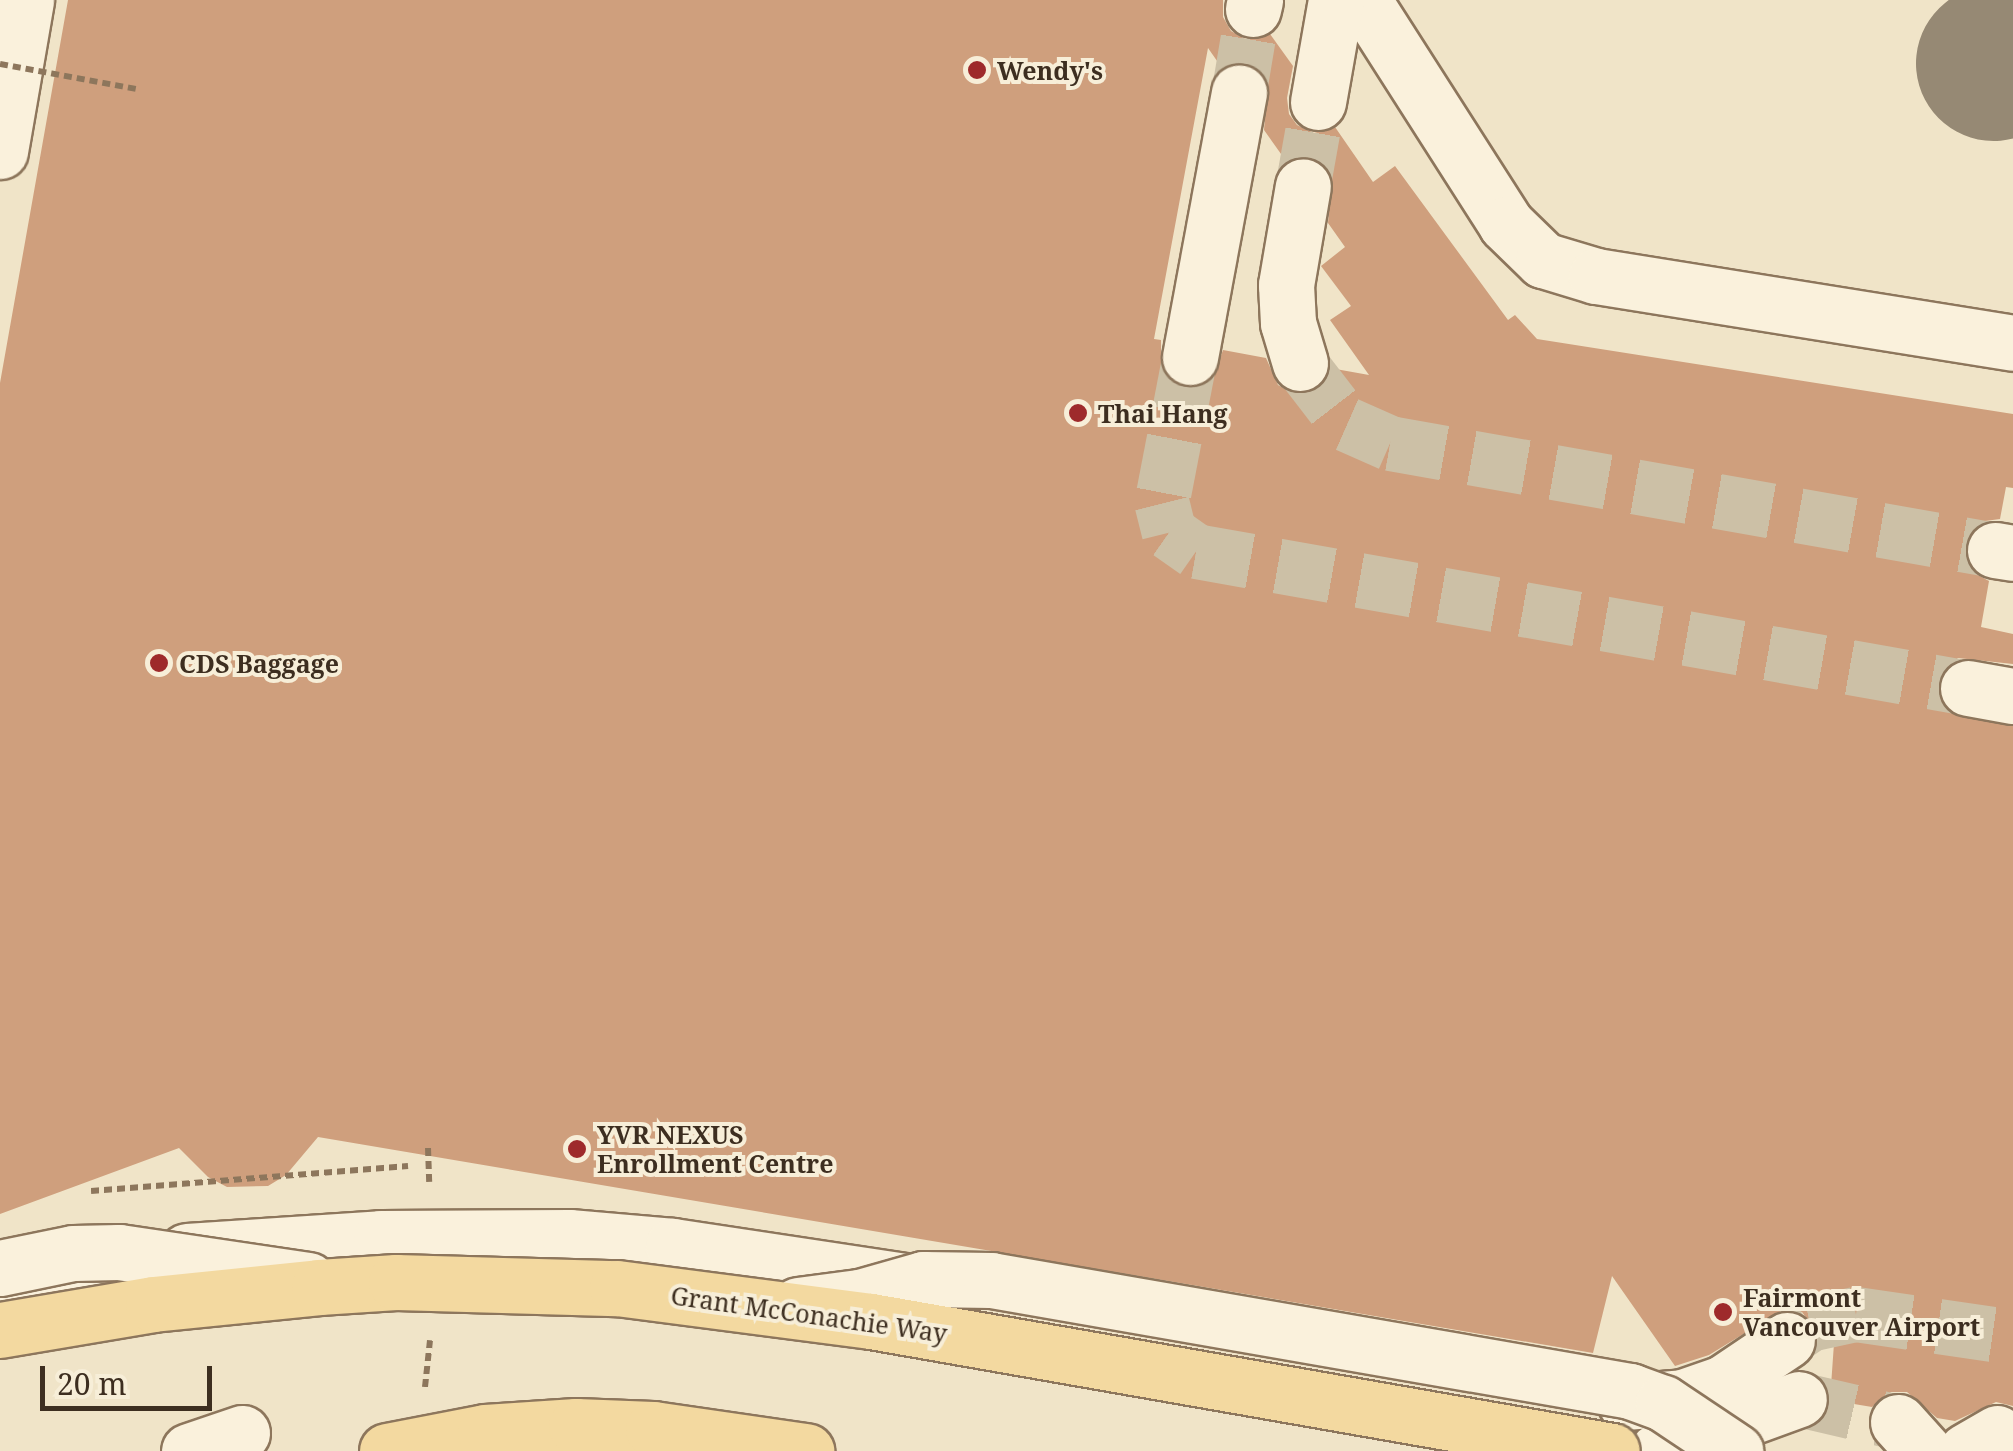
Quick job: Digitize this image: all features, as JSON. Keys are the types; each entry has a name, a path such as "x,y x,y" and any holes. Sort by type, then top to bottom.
{"main road":[{"name":"Grant McConachie Way","path":"0,1330 153,1304 396,1282 617,1288 779,1306 1609,1426"},
{"path":"387,1451 485,1432 576,1426 653,1429 806,1451"}],"lane":[{"path":"1318,102 1336,0"},
{"path":"1362,0 1506,224 1543,260 1596,276 2013,343"},
{"path":"0,151 24,2"},
{"path":"1190,356 1239,92"},
{"path":"1300,363 1288,323 1286,285 1303,186"},
{"path":"0,1318 45,1282 93,1266 182,1252 381,1238 569,1238 801,1263 1609,1426 1642,1414 1686,1451"},
{"path":"0,1268 73,1253 119,1252 192,1260 282,1278 396,1282"},
{"path":"779,1306 820,1304 923,1280 957,1276 991,1280 1630,1392 1663,1403 1735,1451"},
{"path":"1609,1426 1723,1383 1786,1340"},
{"path":"1657,1451 1799,1399"},
{"path":"189,1451 242,1432"}],"path":[{"path":"0,64 136,89"},
{"path":"80,1192 408,1166"},
{"path":"423,1406 432,1322"}],"building":[{"path":"68,0 1223,0 1223,17 1231,31 1247,40 1270,34 1293,66 1287,98 1289,114 1297,125 1314,133 1335,127 1373,182 1395,166 1508,320 1515,315 1537,339 2013,414 2013,488 2006,487 2000,519 1985,521 1972,529 1964,546 1966,562 1974,573 1989,581 1981,627 2013,634 2013,664 1958,658 1944,669 1937,684 1939,700 1949,712 2013,726 2013,1406 1996,1402 1955,1421 1937,1418 1907,1392 1891,1392 1872,1407 1830,1400 1836,1315 1815,1330 1802,1312 1784,1309 1709,1355 1675,1366 1612,1276 1593,1353 318,1137 286,1175 268,1186 227,1187 208,1177 179,1148 0,1214 0,383","holes":["1208,48 1222,68 1246,63 1258,69 1268,82 1264,130 1286,161 1309,156 1322,161 1332,174 1328,223 1345,247 1321,266 1351,306 1330,320 1369,375 1330,368 1322,385 1308,393 1294,394 1278,385 1266,358 1223,350 1214,376 1199,387 1183,387 1171,381 1161,368 1161,340 1154,339"]}],"taxiway":[{"path":"1993,63 2013,47"}],"tunnel":[{"path":"1239,93 1253,9"},
{"path":"1303,186 1318,102"},
{"path":"1190,357 1162,503 1169,532 1196,551 1968,688"},
{"path":"1300,363 1347,424 1390,443 1995,550"},
{"path":"1787,1340 1810,1324 1856,1314 2013,1337"},
{"path":"1799,1399 1898,1422"}],"place":[{"name":"Wendy's","path":"977,70"},
{"name":"Thai Hang","path":"1078,413"},
{"name":"CDS Baggage","path":"159,663"},
{"name":"YVR NEXUS Enrollment Centre","path":"577,1149"},
{"name":"Fairmont Vancouver Airport","path":"1723,1312"}]}
